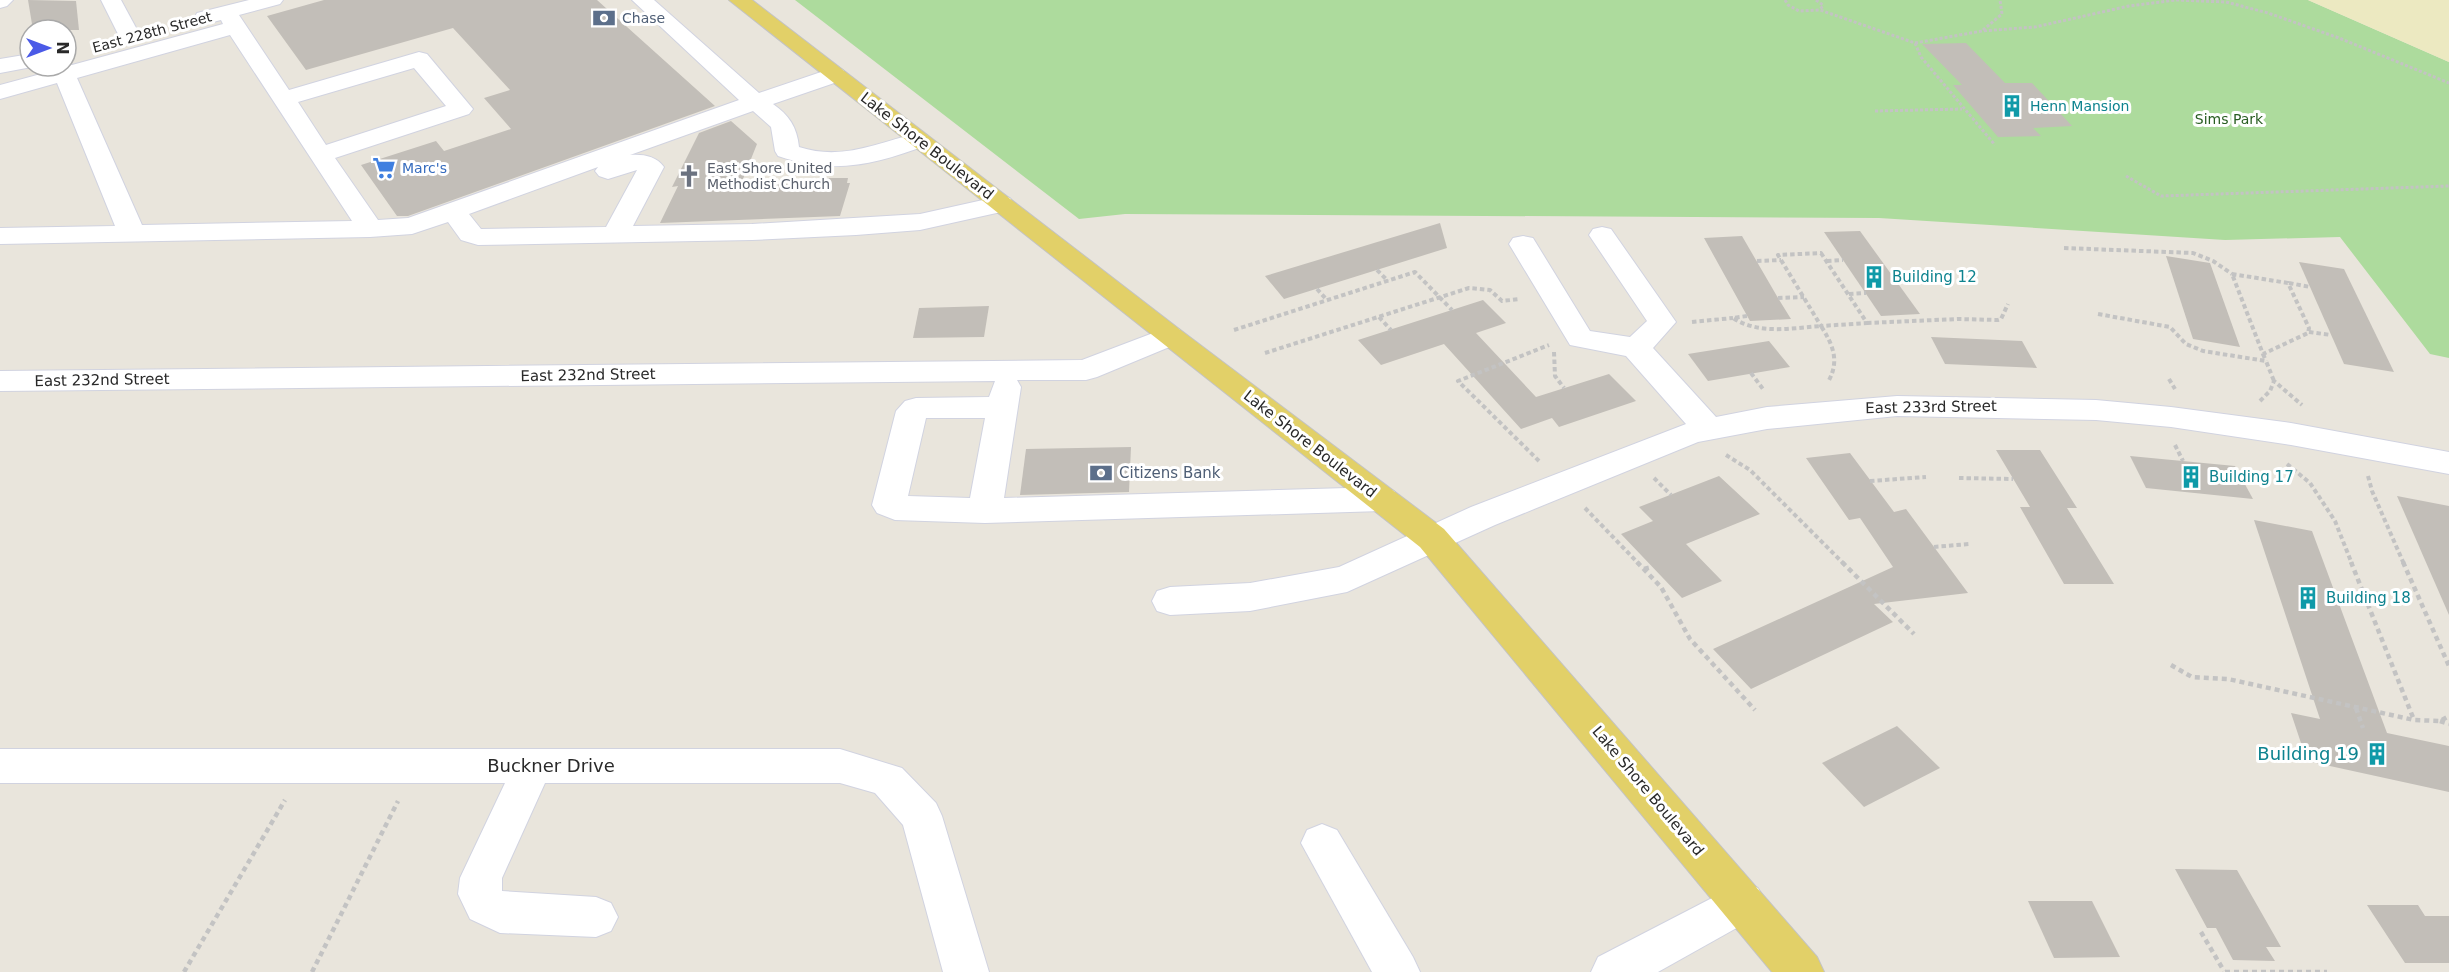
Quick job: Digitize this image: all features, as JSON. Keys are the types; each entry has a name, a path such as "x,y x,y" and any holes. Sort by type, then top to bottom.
{"main road":[{"name":"Lake Shore Boulevard","path":"739,0 1432,538 1801,972"}],"street":[{"path":"111,0 130,38"},
{"name":"East 228th Street","path":"78,58 130,38 273,0"},
{"path":"642,0 755,102 776,115 786,132 787,151 806,159 844,161 884,153 918,140"},
{"path":"78,60 234,12 283,99 370,229"},
{"path":"283,99 419,58 461,109 320,154"},
{"path":"0,66 18,63"},
{"path":"458,218 755,102 835,75"},
{"path":"0,92 32,78"},
{"path":"70,78 132,234"},
{"path":"0,236 370,229 411,226 458,218 627,164 646,163 651,167 615,235"},
{"path":"458,218 470,234 478,237 615,235 764,231 920,222 1001,204"},
{"path":"1602,235 1662,322 1636,348"},
{"path":"1523,244 1580,338 1636,348 1717,442"},
{"name":"East 232nd Street","path":"0,381 1086,370 1169,336"},
{"path":"985,511 1009,371"},
{"name":"East 233rd Street","path":"1170,602 1250,597 1347,579 1432,538 1691,433 1717,442 1767,418 1864,408 1981,406 2096,410 2171,417 2291,434 2449,463"},
{"path":"1002,407 916,408 912,411 889,505 895,508 985,511 1382,500"},
{"name":"Buckner Drive","path":"0,766 840,766 888,780 921,816 966,972"},
{"path":"532,766 482,878 480,894 484,905 500,912 596,917"},
{"path":"1322,843 1397,972"},
{"path":"1614,972 1743,902"}],"path":[{"path":"1785,0 1788,5 1799,11 1820,10 1915,43 1982,31 2035,27 2129,6 2176,0 2233,4 2268,13 2339,38 2449,83"},
{"path":"1816,0 1823,5 1820,10"},
{"path":"1982,31 2002,14 2000,0"},
{"path":"2233,4 2240,0"},
{"path":"1915,43 1921,57 1995,146"},
{"path":"1875,111 1962,109"},
{"path":"2126,177 2161,196 2449,186"},
{"path":"2064,248 2193,254 2213,261 2232,274 2310,287"},
{"path":"1827,384 1834,375 1837,356 1778,255 1821,253 1867,323"},
{"path":"1757,261 1781,260"},
{"path":"1827,261 1843,260"},
{"path":"1377,270 1388,281"},
{"path":"1234,330 1415,272 1452,310"},
{"path":"2232,274 2274,381"},
{"path":"2288,283 2309,332"},
{"path":"1265,353 1475,287 1490,290 1502,301 1554,294"},
{"path":"1317,289 1327,300"},
{"path":"1848,294 1866,293"},
{"path":"1778,298 1804,297"},
{"path":"1733,318 1739,324 1755,328 1925,320 1998,320 2001,319 2007,304"},
{"path":"2098,314 2170,327 2186,344 2203,351 2266,361"},
{"path":"1662,322 1705,322 1747,316"},
{"path":"1379,317 1391,330"},
{"path":"2263,354 2309,332 2331,335"},
{"path":"1547,469 1458,381 1543,346 1556,344"},
{"path":"1751,374 1764,391"},
{"path":"1717,442 1750,470 1914,634"},
{"path":"2279,458 2310,483 2335,521 2414,720"},
{"path":"2369,470 2368,480 2372,491 2449,666"},
{"path":"1648,471 1671,495"},
{"path":"1870,481 1926,477"},
{"path":"1959,478 2013,478"},
{"path":"1584,507 1661,586 1690,639 1755,710"},
{"path":"1934,547 1969,544"},
{"path":"1644,569 1652,567"},
{"path":"2171,665 2192,677 2228,679 2414,720 2440,720 2449,716"},
{"path":"2356,708 2363,728"},
{"path":"2440,720 2449,724"},
{"path":"184,972 290,792"},
{"path":"312,972 402,792"},
{"path":"2201,932 2224,971 2327,972"}],"green space":[{"name":"Sims Park","path":"795,0 2308,0 2449,62 2449,358 2430,354 2340,237 2225,240 1879,218 1125,214 1079,219"}],"sand":[{"path":"2308,0 2449,0 2449,62"}],"building":[{"path":"28,0 76,1 78,18 31,18"},
{"path":"324,0 597,0 715,106 408,216 397,216 361,165 436,141 444,151 511,129 484,98 510,90 453,28 306,70 267,16"},
{"name":"Henn Mansion","path":"1966,43 2005,83 2032,83 2072,126 2033,128 2041,136 1998,137 1953,85 1962,85 1922,44"},
{"path":"731,121 757,144 741,184 818,184 820,178 848,178 847,183 850,183 840,216 660,223 678,186 672,187 699,133"},
{"path":"1440,223 1447,248 1284,299 1265,276"},
{"name":"Building 12","path":"1860,231 1920,314 1881,316 1824,232"},
{"path":"1742,236 1791,319 1750,321 1704,238"},
{"path":"2166,256 2210,263 2240,347 2193,339"},
{"path":"2299,262 2344,269 2394,372 2344,364"},
{"path":"1483,300 1506,323 1476,333 1536,397 1609,374 1636,401 1559,427 1552,418 1521,429 1444,344 1381,365 1358,340"},
{"path":"989,306 984,337 913,338 919,308"},
{"path":"1931,337 2022,341 2037,368 1945,364"},
{"path":"1769,341 1790,367 1708,381 1688,354"},
{"path":"1131,447 1129,492 1020,495 1026,449"},
{"path":"1996,450 2040,450 2077,508 2067,508 2114,584 2064,584 2020,507 2030,507"},
{"path":"1850,453 1894,512 1906,509 1968,593 1874,604 1893,622 1751,689 1713,649 1893,567 1860,518 1849,520 1806,458"},
{"name":"Building 17","path":"2130,456 2235,466 2253,499 2146,488"},
{"path":"1719,476 1760,514 1686,544 1722,581 1682,598 1621,534 1653,521 1639,507"},
{"path":"2397,496 2449,506 2449,615"},
{"path":"2254,520 2312,531 2387,733 2449,746 2449,792 2307,761 2291,713 2320,719"},
{"path":"1897,726 1940,768 1864,807 1822,763"},
{"path":"2175,869 2237,870 2281,947 2266,947 2275,961 2233,960 2216,928 2207,928"},
{"path":"2028,901 2092,901 2120,957 2054,958"},
{"path":"2367,905 2418,905 2425,916 2449,916 2449,963 2405,963"}],"place":[{"name":"Chase","path":"604,18"},
{"name":"Henn Mansion","path":"2012,106"},
{"name":"Marc's","path":"384,168"},
{"name":"East Shore United Methodist Church","path":"689,176"},
{"name":"Building 12","path":"1874,277"},
{"name":"Citizens Bank","path":"1101,473"},
{"name":"Building 17","path":"2191,477"},
{"name":"Building 18","path":"2308,598"},
{"name":"Building 19","path":"2377,754"}]}
